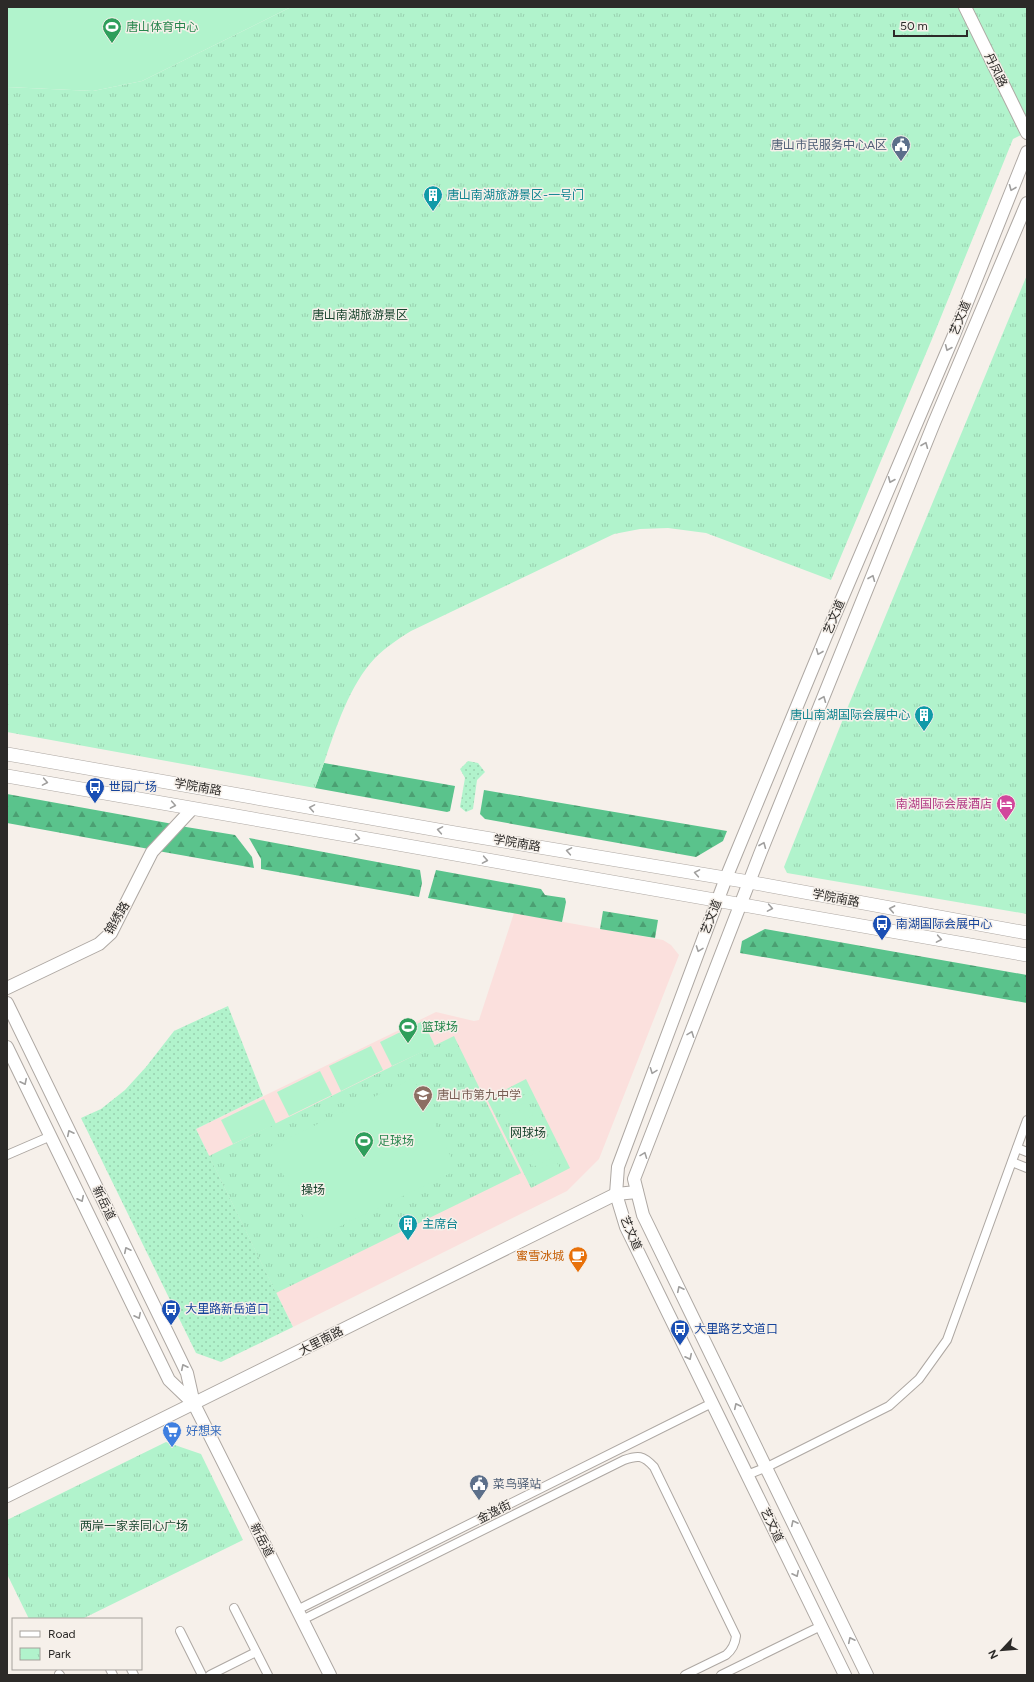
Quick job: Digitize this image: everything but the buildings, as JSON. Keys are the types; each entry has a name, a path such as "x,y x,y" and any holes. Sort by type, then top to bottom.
{"main road":[{"name":"丹凤路","path":"965,7 1027,133"},
{"name":"丹凤路","path":"973,7 1027,118"},
{"name":"艺文道","path":"845,1675 626,1227 616,1194 618,1167 726,878 900,459 954,335 1027,152"},
{"name":"艺文道","path":"868,1675 643,1215 634,1179 749,882 917,465 1027,203"},
{"path":"900,459 917,465"},
{"name":"学院南路","path":"7,754 439,830 749,882 1027,933"},
{"name":"学院南路","path":"7,776 741,903 1027,955"},
{"name":"锦绣路","path":"7,988 98,944 111,933 152,852 192,809"},
{"name":"新岳道","path":"7,1003 187,1373 194,1404 330,1675"},
{"name":"新岳道","path":"7,1047 170,1380 194,1404"},
{"name":"大里南路","path":"7,1496 616,1194 637,1192"}],"street":[{"path":"747,1475 767,1467 889,1406 919,1379 947,1340 1027,1120"},
{"path":"7,1155 51,1136"},
{"path":"1017,1148 1027,1152"},
{"path":"1012,1162 1027,1168"},
{"name":"金逸街","path":"300,1615 712,1403"},
{"path":"300,1615 624,1460 636,1456 647,1459 654,1467 736,1636 736,1643 732,1650 726,1655 685,1675"},
{"path":"234,1608 268,1675"},
{"path":"721,1675 821,1626"},
{"path":"180,1631 202,1675"},
{"path":"210,1675 256,1652"}],"shaded area":[{"name":"唐山市第九中学","path":"514,913 663,940 671,945 679,955 599,1159 567,1191 293,1327 196,1129 436,1012 474,1021 479,1020"}],"green space":[{"name":"唐山体育中心","path":"7,7 291,7 142,81 93,91 7,87"},
{"name":"唐山南湖旅游景区","path":"291,7 1027,7 1027,132 1013,139 932,339 831,580 706,533 668,528 640,529 614,534 411,631 383,650 364,671 355,686 339,720 315,788 7,732 7,87 93,91 142,81"},
{"path":"1027,275 1027,914 787,873 784,867 847,709"},
{"path":"468,761 478,763 485,772 477,780 473,809 466,812 460,807 465,778 460,769"},
{"path":"324,763 455,786 450,811 447,812 315,788"},
{"path":"484,790 727,831 723,841 696,857 485,819 480,814"},
{"path":"7,794 173,824 149,849 7,823"},
{"path":"180,826 235,835 252,857 254,868 158,851"},
{"path":"249,838 420,870 422,883 419,897 261,869 261,859"},
{"path":"436,870 541,889 545,895 565,898 566,902 562,922 428,898"},
{"path":"603,911 658,920 655,938 600,929"},
{"path":"765,929 1027,975 1027,1003 740,953 742,941"},
{"path":"228,1006 263,1096 196,1129 293,1327 221,1362 196,1353 81,1118 101,1109 125,1090 146,1067 174,1031"},
{"name":"篮球场","path":"423,1021 435,1046 392,1066 380,1042"},
{"name":"操场","path":"454,1036 521,1173 276,1293 209,1156"},
{"path":"371,1046 383,1070 341,1091 329,1066"},
{"path":"320,1071 332,1095 289,1116 277,1092"},
{"name":"足球场","path":"413,1078 457,1170 314,1239 270,1147"},
{"name":"网球场","path":"526,1079 570,1168 531,1188 487,1099"},
{"path":"522,1092 527,1102 506,1112 501,1102"},
{"path":"264,1099 276,1124 233,1144 221,1120"},
{"path":"529,1106 533,1115 513,1126 508,1116"},
{"path":"535,1120 540,1130 519,1140 514,1130"},
{"path":"542,1134 547,1143 526,1154 521,1144"},
{"path":"549,1147 554,1157 533,1167 528,1157"},
{"path":"556,1161 561,1171 540,1181 535,1171"},
{"name":"两岸一家亲同心广场","path":"166,1442 201,1454 243,1540 84,1618 29,1618 7,1574 7,1520"}],"place":[{"name":"唐山体育中心","path":"112,44"},
{"name":"唐山市民服务中心A区","path":"901,162"},
{"name":"唐山南湖旅游景区-一号门","path":"433,212"},
{"name":"唐山南湖国际会展中心","path":"924,732"},
{"name":"世园广场","path":"95,804"},
{"name":"南湖国际会展酒店","path":"1006,821"},
{"name":"南湖国际会展中心","path":"882,941"},
{"name":"篮球场","path":"408,1044"},
{"name":"唐山市第九中学","path":"423,1112"},
{"name":"足球场","path":"364,1158"},
{"name":"主席台","path":"408,1241"},
{"name":"蜜雪冰城","path":"578,1273"},
{"name":"大里路新岳道口","path":"171,1326"},
{"name":"大里路艺文道口","path":"680,1346"},
{"name":"好想来","path":"172,1448"},
{"name":"菜鸟驿站","path":"479,1501"}]}
